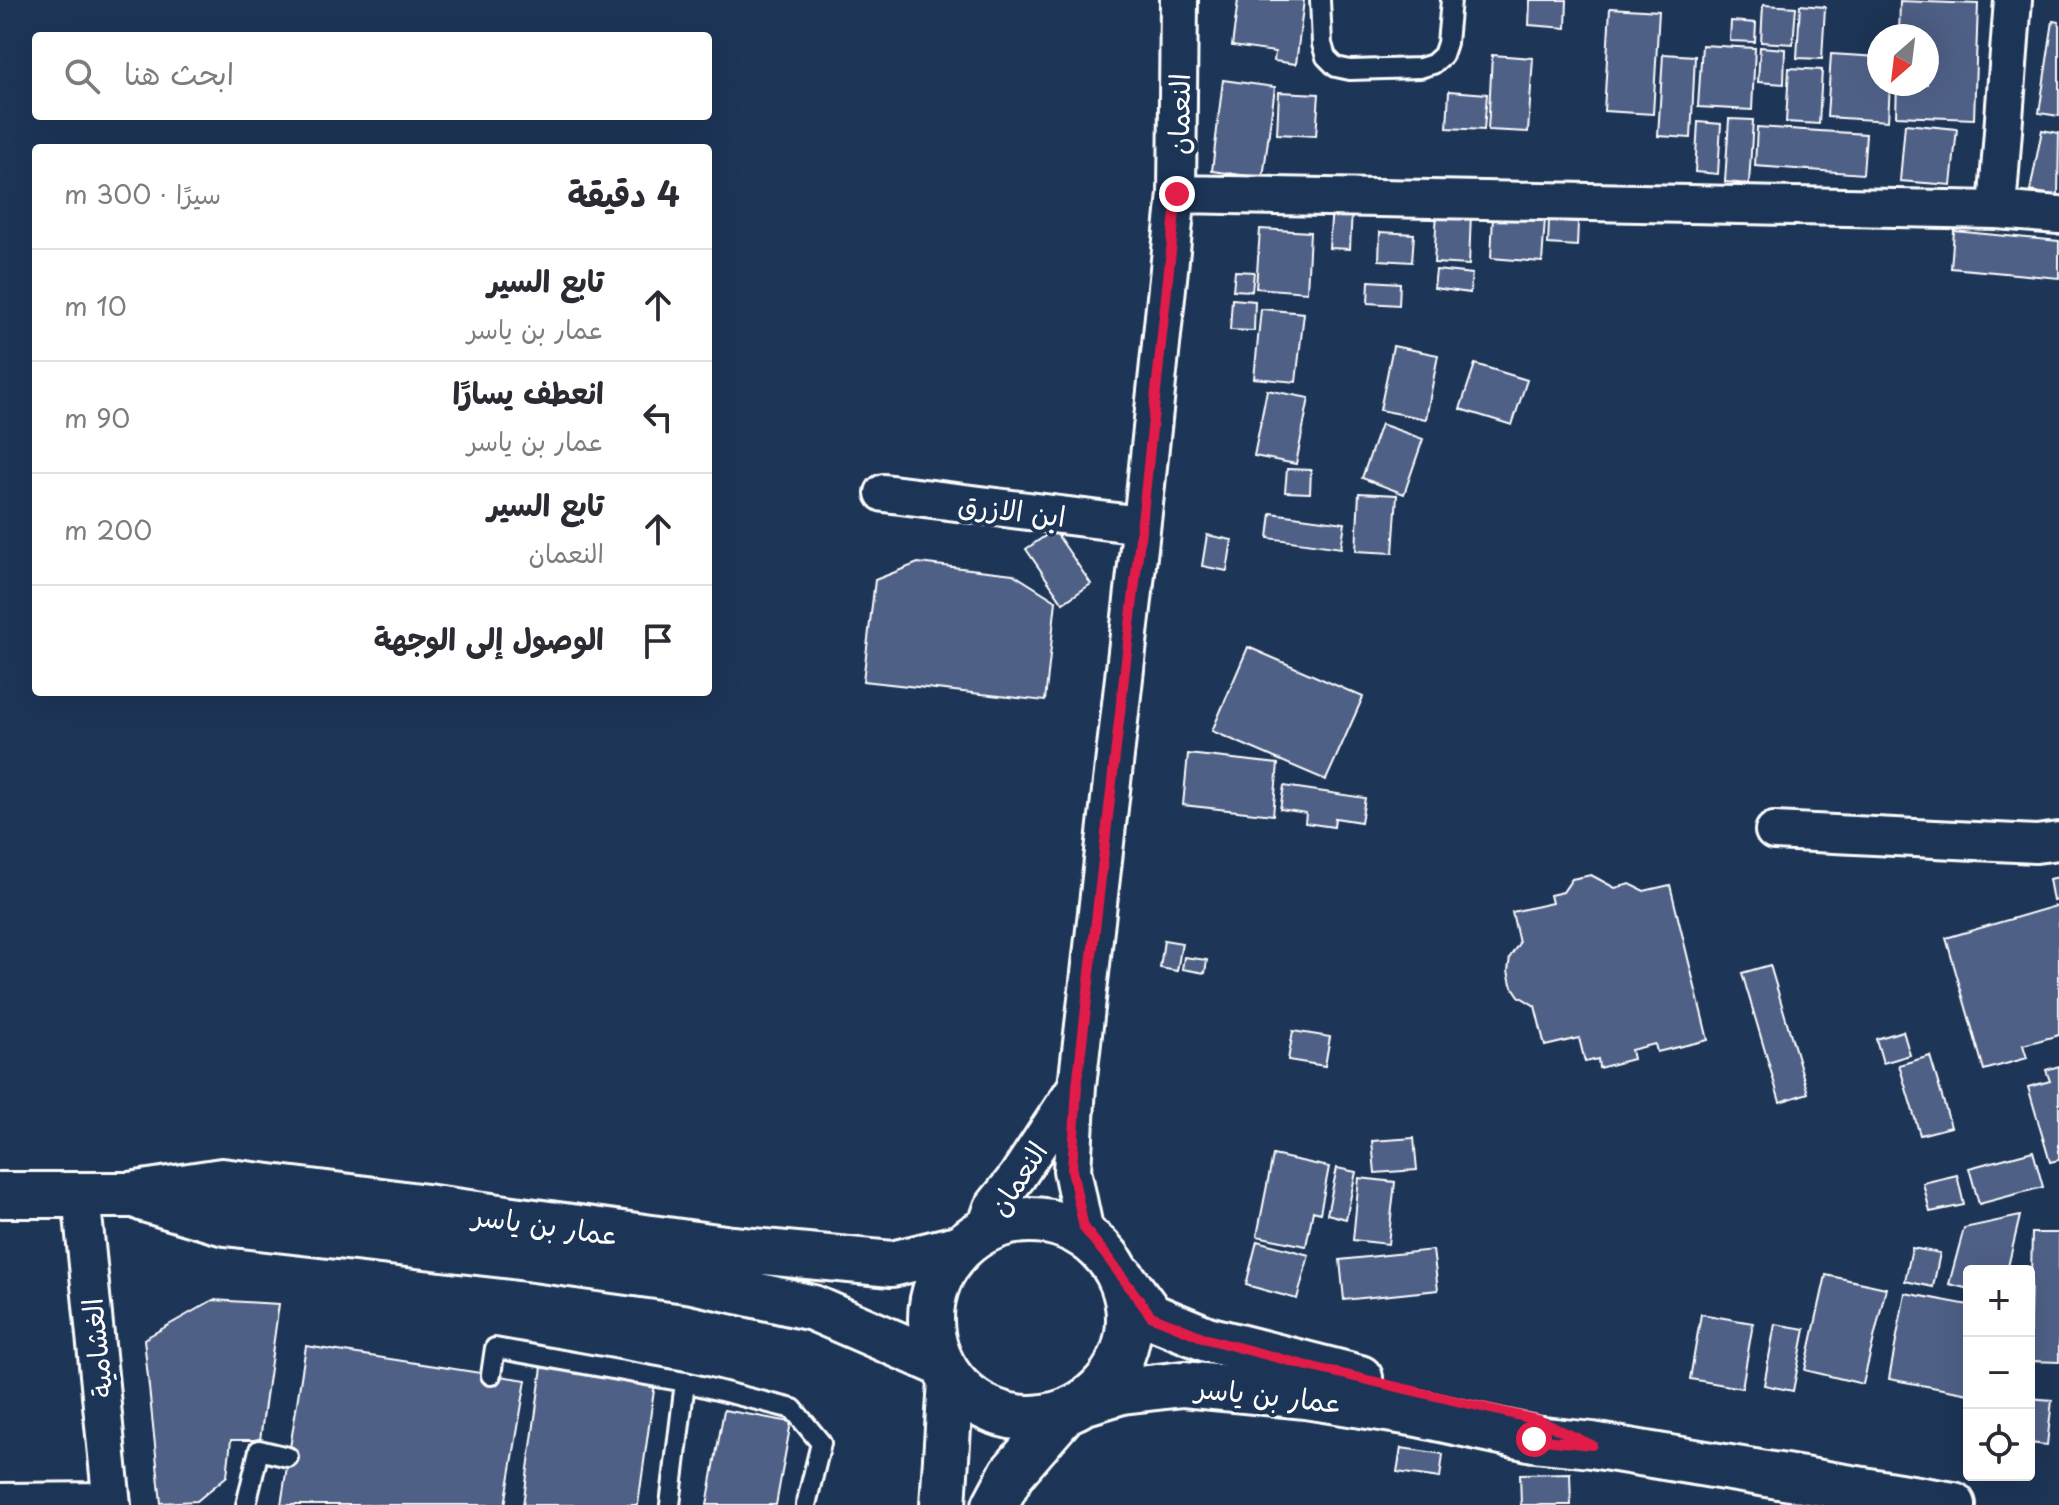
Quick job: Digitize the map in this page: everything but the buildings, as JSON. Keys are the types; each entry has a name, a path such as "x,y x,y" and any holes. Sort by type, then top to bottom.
{"street":[{"name":"النعمان","path":"1112,1263 1084,1228 1072,1170 1077,1086 1177,194 1179,0"},
{"path":"1997,210 2013,0"},
{"path":"1177,194 1997,210 2059,215"},
{"name":"ابن الازرق","path":"884,493 1141,525"},
{"path":"1774,831 2036,844 2059,841"},
{"name":"النعمان","path":"973,1238 1077,1086"},
{"name":"عمار بن ياسر","path":"0,1195 130,1195 222,1181 732,1249 892,1264 973,1238"},
{"name":"الغشامية","path":"0,1502 112,1503 81,1195"},
{"name":"عمار بن ياسر","path":"130,1195 225,1223 512,1256 693,1281 813,1308 945,1372"},
{"path":"943,1505 945,1372 931,1333 931,1302 941,1272 973,1238 1016,1220 1049,1222 1079,1233 1112,1263 1128,1300 1130,1329 1124,1356 1109,1381 1076,1407 1012,1473 995,1505"},
{"name":"عمار بن ياسر","path":"1112,1263 1151,1316 1207,1339 1538,1420 1592,1445"},
{"path":"945,1372 974,1402 1003,1415 1033,1419 1076,1407"},
{"name":"عمار بن ياسر","path":"1076,1407 1122,1391 1183,1384 1306,1396 1418,1414 1534,1439 1592,1445 1953,1505"}],"lane":[{"path":"1320,0 1322,44 1326,57 1336,67 1350,70 1420,68 1433,64 1443,55 1447,43 1451,0"},
{"path":"491,1375 495,1348 685,1382 793,1409 821,1443 806,1505"},
{"path":"670,1505 685,1382"},
{"path":"246,1505 259,1450 288,1457"}],"route":[{"path":"1177,194 1077,1086 1072,1170 1084,1228 1151,1316 1207,1339 1538,1420 1592,1445 1534,1439"}]}
